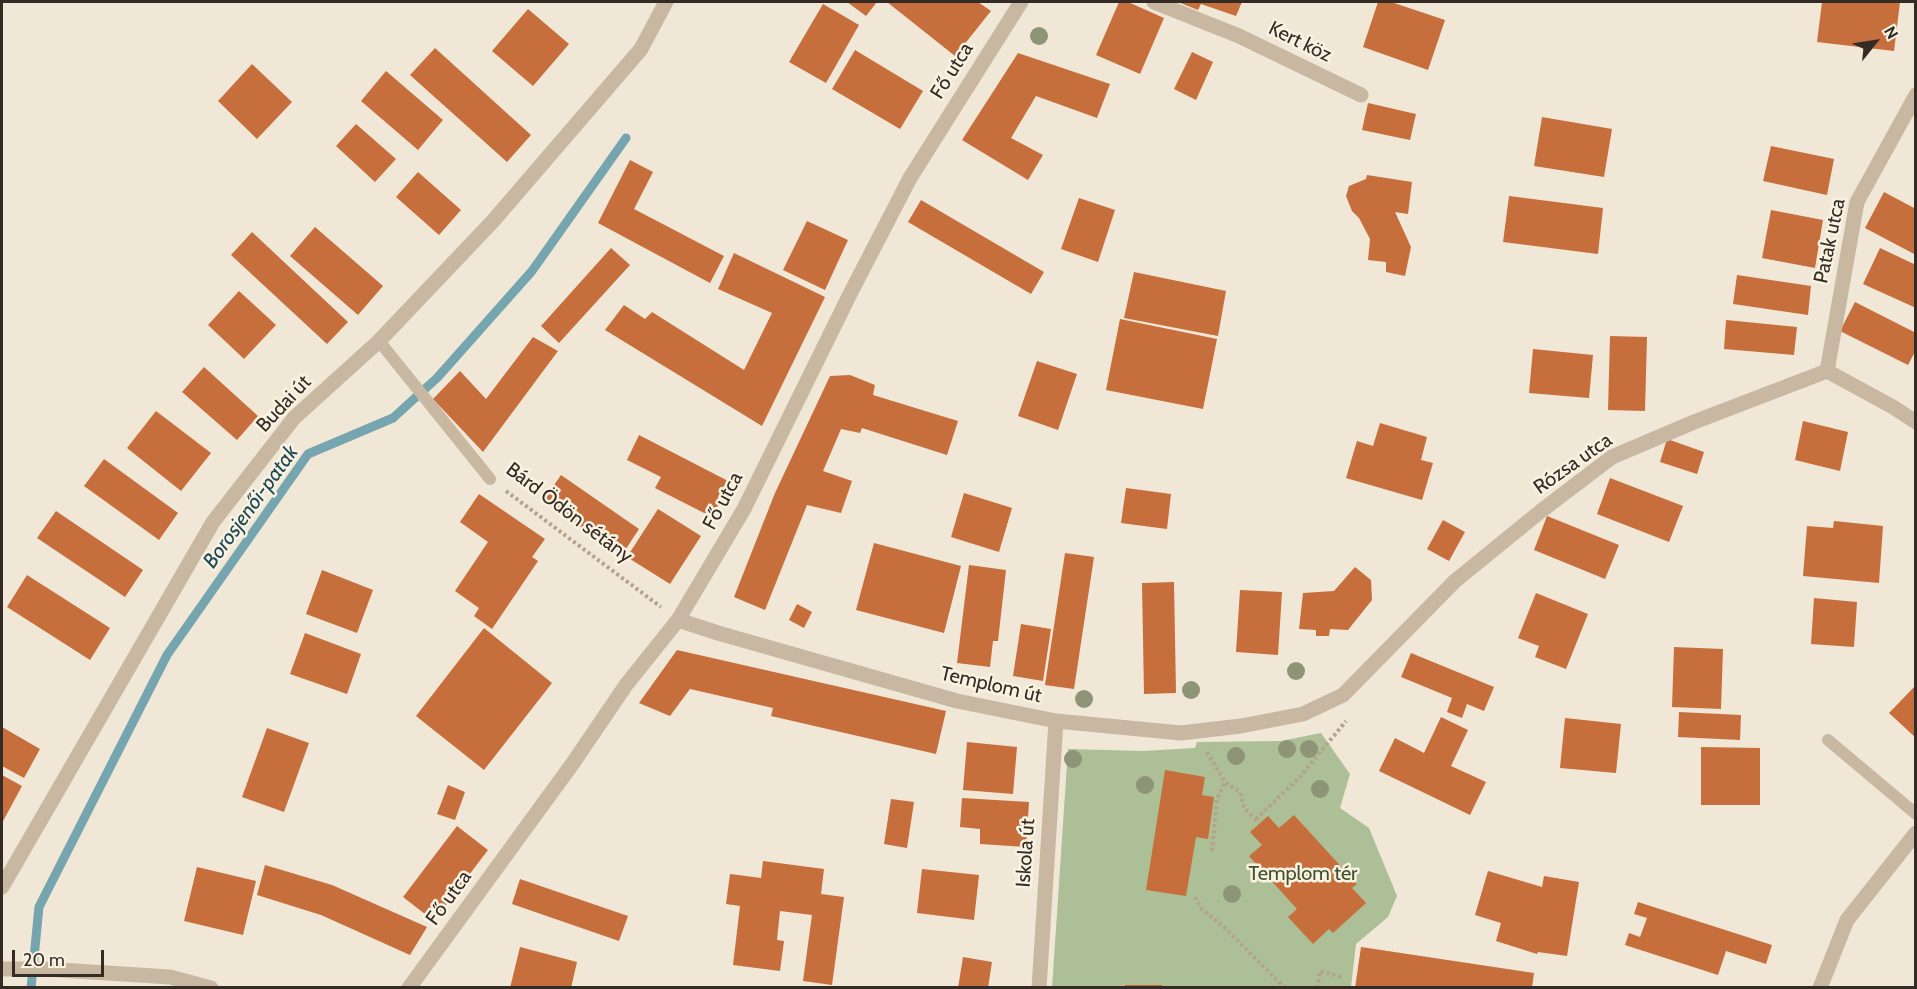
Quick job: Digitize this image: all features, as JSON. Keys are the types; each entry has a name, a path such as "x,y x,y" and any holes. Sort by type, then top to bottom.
{"street":[{"name":"Budai út","path":"2,887 213,522 294,418 379,341 493,221 641,49 666,2"},
{"name":"Fő utca","path":"409,987 626,686 678,620 744,509 910,178 1021,2"},
{"name":"Kert köz","path":"1154,2 1239,36 1360,95"},
{"name":"Patak utca","path":"1827,371 1857,202 1916,95"},
{"path":"1827,371 1916,422"},
{"name":"Rózsa utca","path":"1303,714 1343,695 1455,581 1541,511 1612,458 1694,422 1827,371"},
{"name":"Templom út","path":"678,620 957,701 1056,722 1181,733 1241,726 1303,714"},
{"name":"Iskola út","path":"1039,987 1056,722"},
{"path":"1820,987 1847,920 1916,833"},
{"path":"5,969 170,976 211,987"}],"lane":[{"name":"Bárd Ödön sétány","path":"379,341 490,479"},
{"path":"1828,740 1916,814"}],"path":[{"name":"Bárd Ödön sétány","path":"490,479 678,620"},
{"path":"1211,761 1226,782 1240,792 1244,808 1257,821 1299,778 1346,721"},
{"path":"1212,851 1217,799 1226,782"},
{"path":"1195,897 1202,909 1225,928 1285,987"},
{"path":"1317,987 1320,971 1341,977"}],"green space":[{"name":"Templom tér","path":"1321,733 1350,774 1340,808 1369,828 1397,896 1388,917 1356,944 1351,987 1162,988 1161,985 1052,988 1068,749 1143,751 1195,748 1197,742 1281,741"}],"building":[{"path":"847,2 877,2 866,16"},
{"path":"887,2 978,2 991,11 955,56"},
{"path":"1119,2 1128,2 1164,18 1140,74 1096,55"},
{"path":"1178,2 1242,2 1236,16 1201,4 1198,10"},
{"path":"1378,2 1391,2 1445,20 1428,70 1363,47"},
{"path":"1822,2 1900,2 1894,51 1817,42"},
{"path":"823,4 859,25 826,83 789,62"},
{"path":"528,9 569,44 533,86 492,51"},
{"path":"435,48 531,135 507,162 410,75"},
{"path":"855,50 923,91 900,129 832,89"},
{"path":"1192,52 1213,62 1196,100 1174,89"},
{"path":"1018,53 1110,84 1097,118 1036,96 1011,138 1043,155 1028,180 962,140"},
{"path":"252,64 292,102 257,139 218,101"},
{"path":"386,71 443,120 418,150 361,101"},
{"path":"1368,103 1416,114 1410,140 1362,130"},
{"path":"1542,117 1612,129 1604,177 1534,166"},
{"path":"356,124 396,159 375,182 336,146"},
{"path":"1771,146 1834,159 1827,195 1763,181"},
{"path":"630,160 653,172 634,209 724,256 710,283 598,223"},
{"path":"418,172 461,210 439,235 396,197"},
{"path":"1367,175 1412,182 1408,214 1395,212 1411,247 1405,276 1386,272 1386,262 1368,260 1370,239 1359,218 1352,211 1346,196 1349,186 1366,179"},
{"path":"1884,192 1916,209 1916,255 1865,228"},
{"path":"1509,196 1603,208 1598,254 1503,242"},
{"path":"1079,198 1115,210 1098,262 1061,249"},
{"path":"921,200 1044,272 1031,294 908,222"},
{"path":"1771,210 1823,220 1815,268 1762,258"},
{"path":"807,221 848,240 825,290 783,270"},
{"path":"315,227 383,286 358,315 290,256"},
{"path":"252,232 348,322 327,344 231,255"},
{"path":"611,248 630,265 559,343 541,326"},
{"path":"1880,248 1916,265 1916,308 1863,284"},
{"path":"734,253 825,297 762,426 605,330 624,305 645,319 652,312 744,370 772,313 718,289"},
{"path":"1134,272 1226,291 1218,336 1124,318"},
{"path":"1737,275 1811,286 1808,315 1733,304"},
{"path":"239,291 276,325 244,359 208,325"},
{"path":"1855,302 1916,333 1916,350 1908,365 1840,331"},
{"path":"1120,319 1217,339 1203,409 1106,390"},
{"path":"1726,320 1797,327 1794,355 1724,349"},
{"path":"1610,336 1647,337 1645,411 1608,410"},
{"path":"533,337 558,351 483,452 433,399 460,371 486,399"},
{"path":"1533,349 1593,355 1589,398 1529,393"},
{"path":"1037,361 1077,374 1058,430 1018,416"},
{"path":"204,367 258,416 237,440 182,392"},
{"path":"850,375 875,385 873,395 958,421 947,455 862,428 860,433 841,429 823,471 852,481 841,513 807,505 765,610 734,597 775,493 830,376"},
{"path":"156,411 211,453 181,491 127,448"},
{"path":"1803,421 1848,432 1840,471 1795,460"},
{"path":"1380,423 1427,437 1421,460 1433,463 1422,500 1346,478 1357,441 1373,446"},
{"path":"639,435 730,482 712,517 655,488 661,477 627,460"},
{"path":"1667,439 1704,452 1697,474 1660,462"},
{"path":"104,459 178,513 159,540 84,486"},
{"path":"561,475 639,529 622,555 543,501"},
{"path":"1610,478 1683,506 1669,542 1597,514"},
{"path":"1126,488 1171,494 1167,529 1121,523"},
{"path":"964,493 1012,508 999,552 951,537"},
{"path":"479,494 545,539 532,557 538,561 492,629 474,616 479,608 455,591 488,542 460,522"},
{"path":"658,509 701,536 670,584 627,557"},
{"path":"56,511 143,570 125,597 37,538"},
{"path":"1547,516 1619,545 1605,579 1534,550"},
{"path":"1443,520 1465,532 1449,561 1427,549"},
{"path":"1834,521 1883,526 1879,583 1803,576 1807,526 1833,528"},
{"path":"874,543 961,566 944,633 856,610"},
{"path":"1065,553 1094,557 1074,689 1045,685"},
{"path":"969,565 1006,570 998,641 993,641 990,667 957,663"},
{"path":"1355,567 1371,580 1372,600 1348,630 1330,629 1329,636 1316,636 1316,630 1299,629 1303,593 1334,591"},
{"path":"322,570 373,590 357,633 306,614"},
{"path":"27,575 110,628 90,660 7,607"},
{"path":"1174,582 1176,693 1144,694 1142,583"},
{"path":"1240,590 1282,592 1278,655 1236,652"},
{"path":"1536,593 1588,614 1566,669 1535,657 1539,646 1518,638"},
{"path":"1814,598 1857,602 1854,647 1811,644"},
{"path":"797,604 812,612 804,628 789,620"},
{"path":"1021,624 1051,629 1043,681 1013,676"},
{"path":"484,628 552,683 484,770 416,716"},
{"path":"305,633 361,654 347,694 290,674"},
{"path":"1674,647 1723,649 1721,709 1672,707"},
{"path":"677,650 946,711 936,754 771,716 773,708 690,689 670,716 639,703"},
{"path":"1411,653 1494,687 1484,711 1467,704 1462,718 1447,712 1452,698 1401,677"},
{"path":"1916,685 1916,738 1889,713"},
{"path":"1679,712 1741,715 1740,740 1678,737"},
{"path":"1441,717 1468,730 1451,766 1486,782 1470,815 1379,771 1395,738 1424,753"},
{"path":"1565,718 1621,724 1616,773 1560,768"},
{"path":"2,727 40,749 24,778 2,766"},
{"path":"267,728 309,743 284,812 242,797"},
{"path":"967,742 1017,747 1013,794 963,790"},
{"path":"1701,747 1760,748 1760,805 1701,805"},
{"path":"1165,770 1205,777 1202,795 1214,797 1208,839 1196,837 1186,896 1146,890"},
{"path":"2,775 22,786 2,823"},
{"path":"448,785 465,792 455,820 437,814"},
{"path":"962,798 1029,802 1026,847 980,844 980,829 960,827"},
{"path":"891,799 914,802 907,848 884,844"},
{"path":"1294,815 1357,884 1352,888 1366,903 1333,933 1329,929 1313,944 1288,917 1297,909 1249,856 1262,845 1250,832 1268,816 1279,828"},
{"path":"457,826 488,850 434,921 403,897"},
{"path":"763,861 824,869 821,894 844,897 832,985 803,981 812,915 780,911 777,940 784,941 780,971 733,965 740,906 726,904 730,874 761,878"},
{"path":"265,865 332,885 427,927 410,955 321,915 257,895"},
{"path":"197,867 256,881 243,935 184,921"},
{"path":"922,869 979,875 974,920 917,913"},
{"path":"1488,871 1542,887 1544,876 1579,882 1567,956 1538,952 1537,954 1496,941 1501,923 1475,915"},
{"path":"520,879 628,916 619,941 512,904"},
{"path":"1638,902 1772,945 1766,964 1726,951 1718,975 1625,945 1629,933 1640,937 1647,918 1634,914"},
{"path":"520,947 577,962 571,988 510,988"},
{"path":"1361,947 1534,973 1532,988 1355,988"},
{"path":"963,957 992,962 988,988 958,988"},
{"path":"1125,985 1162,985 1162,988 1125,988"}],"waterway":[{"name":"Borosjenői-patak","path":"31,988 39,907 167,655 308,454 393,418 437,378 532,271 626,138"}]}
